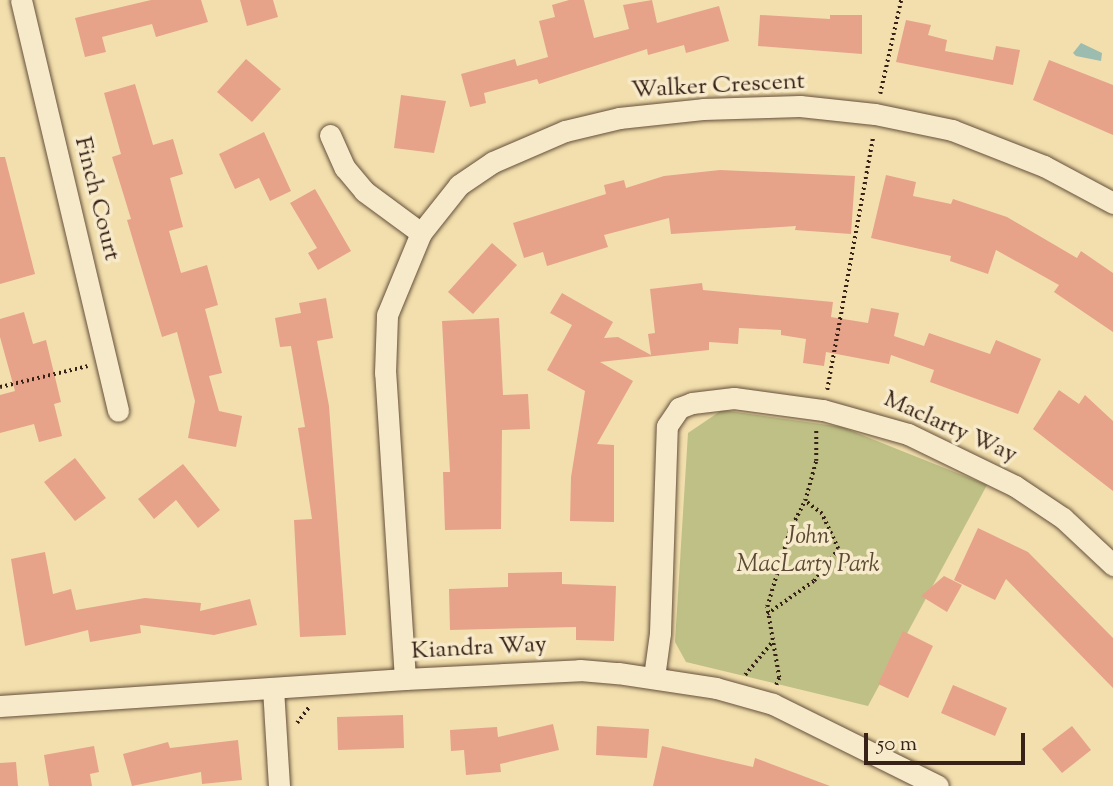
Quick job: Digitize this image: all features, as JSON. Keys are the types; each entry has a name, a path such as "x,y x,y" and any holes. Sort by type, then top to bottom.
{"street":[{"name":"Finch Court","path":"21,0 118,411"},
{"name":"Walker Crescent","path":"405,679 385,338 394,290 421,233 459,186 528,145 619,118 703,109 800,106 875,114 952,130 1044,166 1113,203"},
{"path":"330,135 345,168 364,191 421,233"},
{"name":"Maclarty Way","path":"654,677 660,633 667,426 679,408 692,402 734,398 823,410 908,434 1015,486 1063,518 1113,565"},
{"name":"Kiandra Way","path":"0,706 580,670 654,677 773,704 938,786"},
{"path":"273,688 279,786"}],"path":[{"path":"878,101 901,0"},
{"path":"826,392 875,127"},
{"path":"0,387 97,364"},
{"path":"774,689 779,678 767,614 773,578 806,501 816,461 818,421"},
{"path":"767,614 814,581 838,549 822,514 806,501"},
{"path":"742,679 773,641"},
{"path":"295,731 302,714 315,703"}],"green space":[{"name":"John MacLarty Park","path":"722,410 842,427 987,485 868,706 686,662 675,642 688,433"}],"shaded area":[{"path":"1081,43 1102,53 1101,61 1076,56 1073,53"}],"building":[{"path":"151,0 201,0 208,22 156,37 152,24 102,37 106,52 85,57 75,18"},
{"path":"240,0 273,0 278,17 247,26"},
{"path":"569,0 584,0 594,38 629,29 623,5 652,0 657,23 719,6 729,41 686,53 684,45 648,55 647,49 539,84 537,79 484,93 486,103 470,107 461,74 515,59 517,66 548,57 539,21 555,17 552,5"},
{"path":"760,15 830,19 830,15 862,15 862,54 758,46"},
{"path":"906,20 931,25 928,35 947,40 945,51 993,60 996,46 1020,50 1013,85 896,62"},
{"path":"246,59 281,89 252,122 217,92"},
{"path":"1049,60 1113,85 1113,135 1033,100"},
{"path":"135,84 153,145 173,139 183,174 170,178 183,227 169,231 181,273 207,265 218,305 205,309 222,373 209,376 219,411 242,416 236,447 188,438 195,401 177,332 162,337 127,220 131,219 112,157 121,154 104,93"},
{"path":"401,95 446,101 434,153 394,148"},
{"path":"264,132 291,191 270,201 259,178 235,189 219,154"},
{"path":"0,157 5,157 35,274 0,284"},
{"path":"720,170 855,176 851,234 795,230 796,226 671,234 669,218 604,235 608,247 547,266 543,252 524,258 513,223 606,194 604,185 624,180 626,188 664,176"},
{"path":"886,175 916,182 913,196 951,204 953,199 1007,217 1077,258 1081,251 1113,273 1113,332 1054,292 1059,285 996,250 988,274 950,261 951,256 871,238"},
{"path":"315,189 351,251 318,270 308,253 317,248 290,203"},
{"path":"492,243 517,265 473,314 448,292"},
{"path":"702,283 703,290 833,302 831,317 868,323 871,308 899,313 894,336 924,346 929,333 990,354 996,340 1041,359 1018,414 930,382 934,370 891,355 889,364 826,352 824,366 803,363 806,339 781,335 781,330 739,328 738,344 709,342 709,350 600,362 633,381 597,444 614,445 614,522 570,521 571,477 585,391 547,370 572,325 550,313 562,293 613,322 604,338 618,337 651,355 648,334 655,333 650,289"},
{"path":"326,298 333,338 317,341 329,406 346,635 300,637 294,520 312,519 298,428 305,427 291,346 280,347 275,318 301,313 299,303"},
{"path":"24,312 33,344 46,340 61,402 54,404 62,436 39,442 34,424 0,433 0,395 15,391 0,337 0,319"},
{"path":"499,318 503,395 528,394 530,429 502,430 501,529 445,530 443,472 450,472 442,321"},
{"path":"1059,390 1079,404 1085,395 1113,421 1113,491 1033,429"},
{"path":"75,458 106,498 75,521 44,482"},
{"path":"183,464 220,510 198,528 176,500 154,519 138,499"},
{"path":"978,528 1028,552 1113,638 1113,688 1006,579 995,600 954,580"},
{"path":"45,552 53,594 71,589 76,610 145,598 201,603 200,611 250,599 257,625 214,635 140,625 141,633 90,642 88,630 25,646 11,559"},
{"path":"562,572 562,584 616,586 614,641 576,640 576,627 450,630 449,589 508,587 508,573"},
{"path":"944,576 962,585 947,612 921,596"},
{"path":"903,631 933,646 908,698 878,684"},
{"path":"953,685 1007,708 995,736 941,713"},
{"path":"403,715 404,748 338,750 337,717"},
{"path":"553,724 559,750 500,764 501,772 466,775 464,750 451,751 450,730 497,727 498,737"},
{"path":"597,726 649,729 647,758 596,755"},
{"path":"1072,726 1091,750 1062,773 1042,749"},
{"path":"238,740 242,780 202,784 201,772 132,786 123,754 168,742 170,748"},
{"path":"94,746 99,772 90,774 92,786 49,786 44,755"},
{"path":"662,746 753,767 755,758 830,786 653,786"},
{"path":"16,762 18,786 0,786 0,763"}]}
